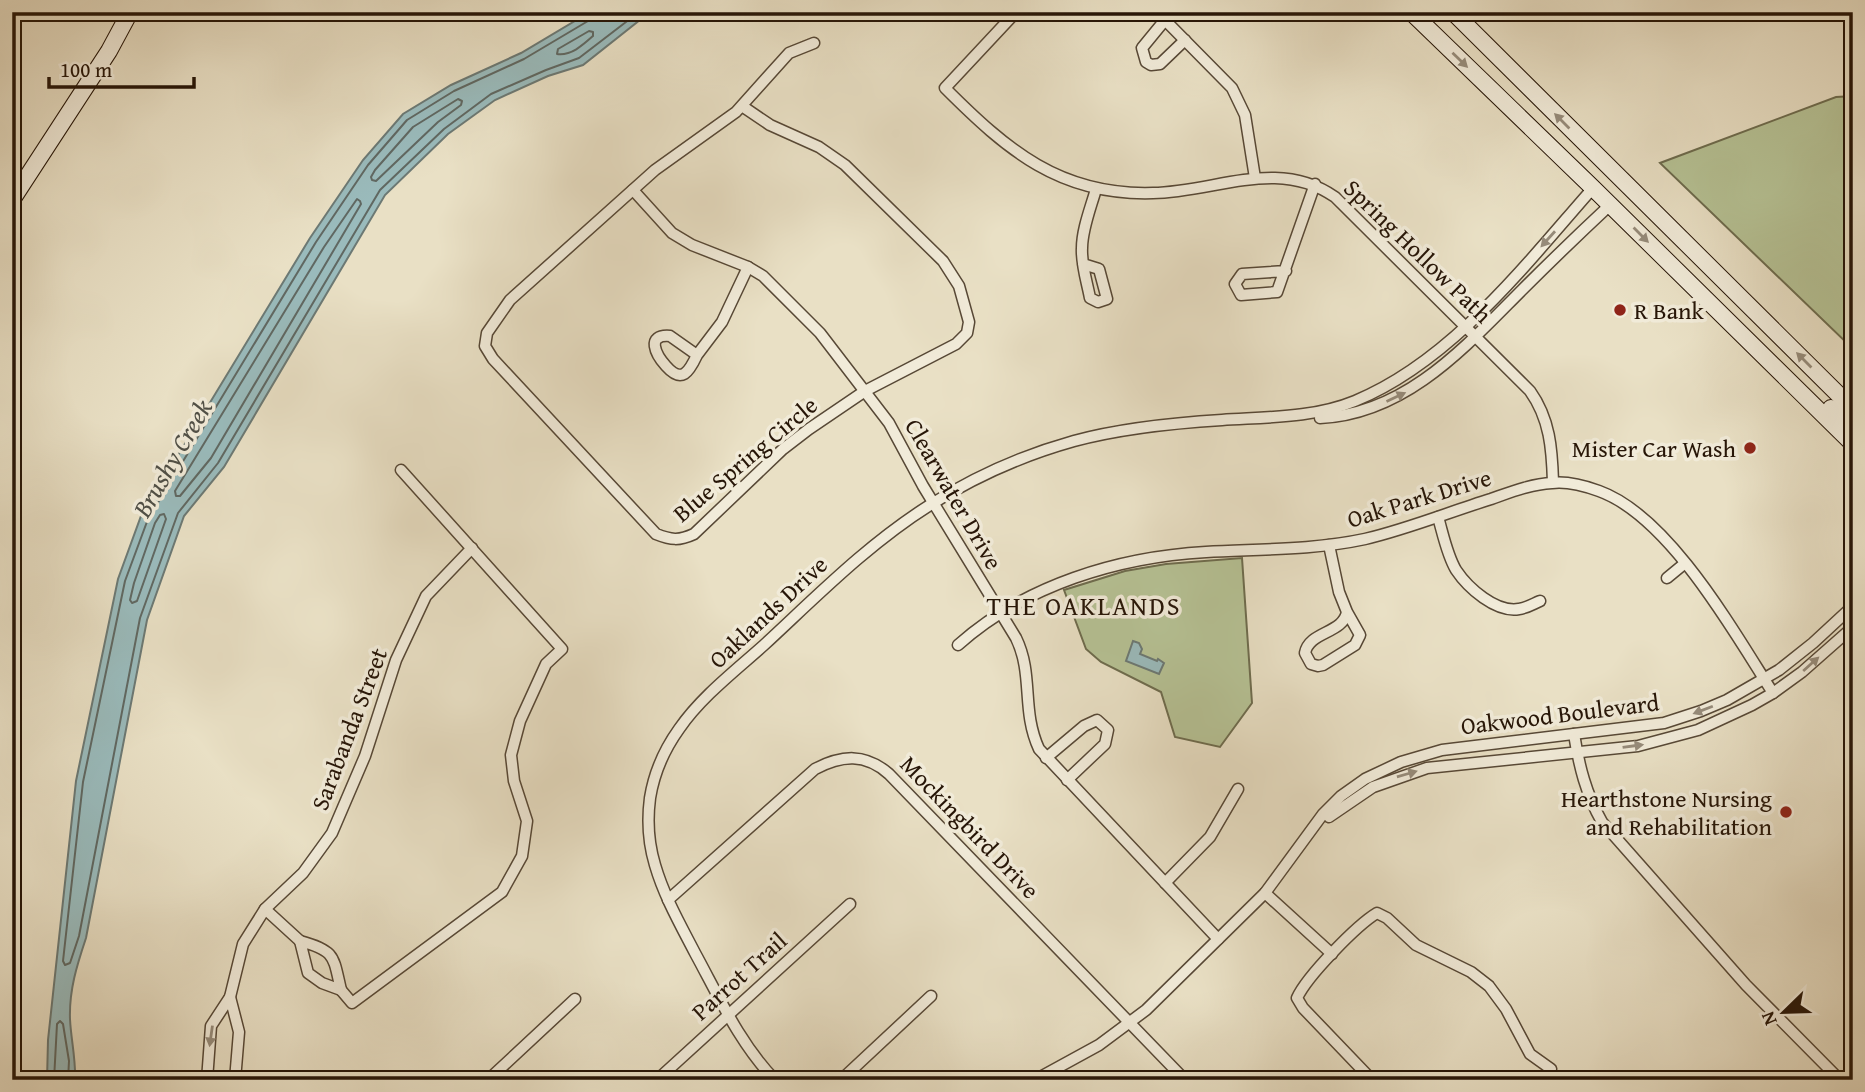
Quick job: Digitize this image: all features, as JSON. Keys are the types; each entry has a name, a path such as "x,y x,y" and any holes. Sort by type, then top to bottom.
{"main road":[{"path":"12,200 109,51 130,12"},
{"path":"1411,12 1853,444"},
{"path":"1453,12 1853,409"},
{"path":"1593,188 1611,169"},
{"path":"1610,205 1627,186"},
{"path":"1756,348 1786,364 1853,428"}],"street":[{"name":"Spring Hollow Path","path":"1016,12 945,88 986,128 1016,153 1044,169 1096,188 1153,194 1255,178 1288,177 1315,184 1335,197 1530,391 1541,408 1550,436 1553,482"},
{"path":"1185,40 1160,64 1151,65 1146,62 1142,48 1161,16 1185,40 1227,82 1239,101 1248,132 1255,178"},
{"path":"742,106 789,53 814,43"},
{"name":"Blue Spring Circle","path":"742,106 770,125 819,147 845,164 943,261 959,286 969,317 967,332 962,339 865,391 831,413 783,449 694,534 682,540 670,540 656,534 493,359 485,346 487,333 510,300 633,190 682,148 708,133 742,106"},
{"path":"1286,271 1315,184"},
{"path":"1083,264 1082,246 1096,188"},
{"name":"Oaklands Drive","path":"775,1080 751,1052 728,1015 668,900 652,854 648,812 660,761 680,728 704,700 873,545 933,503 1013,462 1075,441 1164,425 1326,410 1356,401 1407,375 1438,351 1523,267 1593,188"},
{"name":"Clearwater Drive","path":"633,190 672,233 692,245 748,267 773,285 809,321 865,391 898,438 933,503 1021,649 1025,662 1030,725 1040,749 1218,939"},
{"name":"Oaklands Drive","path":"1258,418 1327,418 1392,399 1426,380 1475,337 1610,205"},
{"path":"697,355 722,322 748,267"},
{"path":"300,942 308,973 313,978 341,990 352,1003 502,892 522,856 527,821 514,781 511,755 520,721 547,664 562,649 401,470"},
{"name":"Oak Park Drive","path":"958,645 985,623 1046,590 1078,577 1145,559 1181,554 1329,545 1363,539 1553,482 1585,486 1628,506 1709,592 1773,693"},
{"path":"1438,517 1454,566 1479,594 1510,609 1525,608 1540,601"},
{"path":"1329,545 1335,579 1347,612 1357,628 1359,640 1323,665 1311,664 1305,653 1308,643 1342,622 1347,612"},
{"name":"Sarabanda Street","path":"207,1080 211,1027 230,997 243,944 265,909 303,873 332,833 365,756 396,660 426,596 472,548"},
{"path":"1667,578 1684,564"},
{"name":"Oakwood Boulevard","path":"1035,1080 1099,1045 1146,1010 1265,893 1308,834 1341,796 1372,775 1401,762 1442,750 1664,723 1727,700 1764,680 1792,661 1853,606"},
{"name":"Oakwood Boulevard","path":"1308,834 1362,793 1402,775 1444,766 1647,744 1698,730 1773,693 1802,672 1853,627"},
{"path":"1046,758 1084,726 1097,720 1108,730 1105,744 1067,780"},
{"path":"1574,734 1581,776 1602,822 1746,985 1840,1080"},
{"name":"Mockingbird Drive","path":"668,900 815,769 840,758 863,759 880,766 889,774 1185,1080"},
{"path":"1165,883 1210,837 1238,789"},
{"path":"1265,893 1332,954"},
{"name":"Parrot Trail","path":"657,1080 850,904"},
{"path":"265,909 300,942 329,952 341,990"},
{"path":"1372,1080 1303,1008 1297,998 1332,954 1368,918 1377,913 1387,918 1416,944 1471,972 1489,986 1506,1009 1530,1054 1551,1069"},
{"path":"841,1080 931,996"},
{"name":"Sarabanda Street","path":"230,997 239,1032 235,1080"},
{"path":"488,1080 575,999"}],"green space":[{"path":"1853,96 1853,349 1660,163 1836,97"},
{"path":"1242,558 1252,703 1220,747 1175,737 1161,692 1101,662 1086,649 1064,590 1125,571 1166,564"}],"water":[{"path":"590,12 650,12 583,65 548,76 495,100 448,134 385,195 224,467 184,516 147,620 86,938 72,988 70,1019 75,1080 47,1080 48,1040 76,781 118,579 141,516 310,238 363,160 403,114 451,85 521,53"},
{"path":"1133,641 1139,643 1142,649 1140,654 1164,663 1159,674 1126,661"}],"place":[{"name":"R Bank","path":"1620,310"},
{"name":"Mister Car Wash","path":"1750,448"},
{"name":"Hearthstone Nursing and Rehabilitation","path":"1786,812"}],"district":[{"name":"THE OAKLANDS","path":"1084,605"}],"water label":[{"name":"Brushy Creek","path":"172,458"}]}
